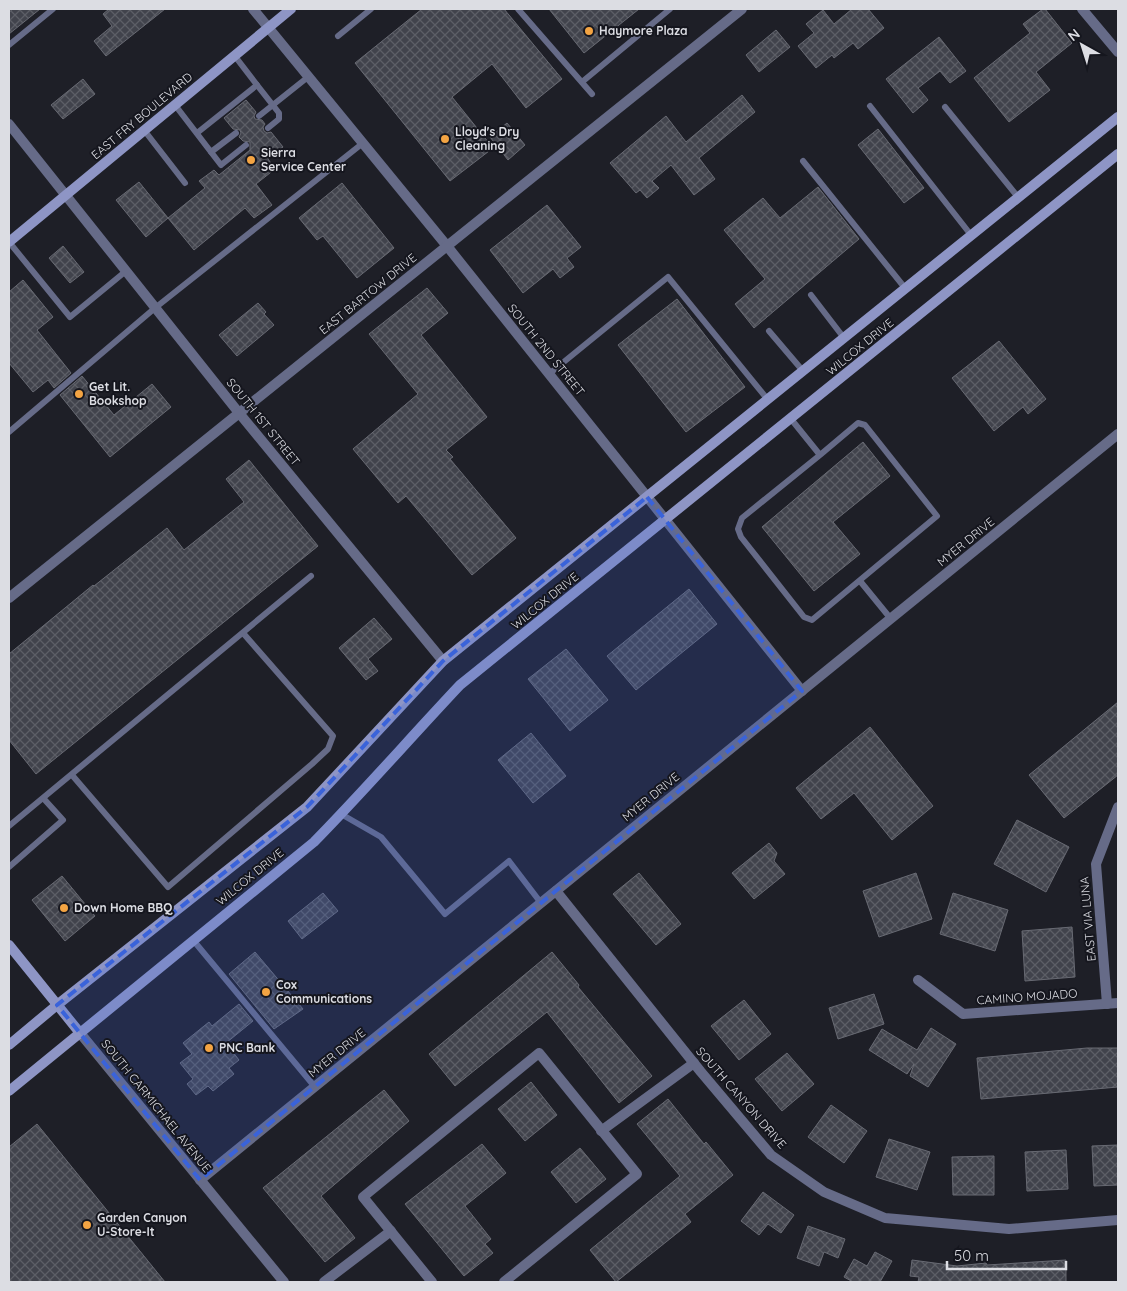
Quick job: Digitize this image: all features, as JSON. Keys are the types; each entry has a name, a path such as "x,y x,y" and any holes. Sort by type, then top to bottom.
{"street":[{"name":"SOUTH 2ND STREET","path":"253,9 447,246 802,691"},
{"name":"EAST FRY BOULEVARD","path":"9,242 291,9"},
{"name":"EAST BARTOW DRIVE","path":"9,598 742,9"},
{"path":"1082,9 1118,52"},
{"name":"WILCOX DRIVE","path":"9,1045 307,807 443,661 1118,117"},
{"name":"SOUTH 1ST STREET","path":"9,124 239,413 443,661"},
{"name":"WILCOX DRIVE","path":"9,1091 314,842 460,685 1118,154"},
{"name":"MYER DRIVE","path":"200,1180 1118,434"},
{"name":"EAST VIA LUNA","path":"1107,1004 1096,864 1118,806"},
{"name":"SOUTH CANYON DRIVE","path":"556,891 694,1063 771,1155 824,1192 885,1218 1009,1229 1118,1220"},
{"name":"SOUTH CARMICHAEL AVENUE","path":"9,945 284,1282"},
{"name":"CAMINO MOJADO","path":"918,980 963,1014 1118,1003"},
{"path":"432,1282 363,1196 538,1053 637,1174 504,1282"},
{"path":"601,1131 694,1063"},
{"path":"324,1282 391,1231"}],"lane":[{"path":"9,45 53,9"},
{"path":"338,36 371,9"},
{"path":"518,9 592,94"},
{"path":"582,82 670,9"},
{"path":"234,55 279,113 279,119 268,128"},
{"path":"259,116 308,77"},
{"path":"197,133 257,85"},
{"path":"175,104 221,165 246,145"},
{"path":"870,106 971,235"},
{"path":"945,107 1018,197"},
{"path":"144,130 185,183"},
{"path":"211,152 236,133"},
{"path":"9,432 156,308 363,143"},
{"path":"803,161 905,288"},
{"path":"9,242 70,317 126,271"},
{"path":"549,374 668,277 768,400"},
{"path":"811,295 844,338"},
{"path":"769,331 803,371"},
{"path":"790,419 820,455"},
{"path":"858,423 865,425 937,516 812,620 804,617 741,537 738,529 742,518 820,455 858,423"},
{"path":"9,826 44,799 311,576"},
{"path":"860,580 891,618"},
{"path":"72,774 168,887 312,764 328,749 333,736 243,632"},
{"path":"9,866 63,820 44,799"},
{"path":"342,814 381,837 445,914 509,861 541,903"},
{"path":"193,940 315,1086"}],"highlighted area":[{"path":"647,497 802,691 200,1180 57,1005 307,807 443,661"}],"building":[{"path":"13,9 40,9 9,34 9,12"},
{"path":"109,9 165,9 106,56 94,41 112,26 103,14"},
{"path":"422,9 504,9 562,79 526,108 492,64 452,97 493,148 450,181 355,63"},
{"name":"Haymore Plaza","path":"549,9 639,9 584,53"},
{"path":"852,9 868,9 884,28 858,49 853,43 834,58 832,55 816,68 798,46 814,33 806,24 823,10 834,24"},
{"path":"1045,9 1072,43 1036,72 1050,90 1009,122 974,78 1030,33 1023,24"},
{"path":"776,30 790,47 759,72 746,55"},
{"path":"939,37 966,71 950,83 940,71 918,88 928,100 913,113 886,79"},
{"path":"83,79 95,94 63,119 51,105"},
{"path":"742,95 755,112 699,158 715,179 694,195 671,165 652,181 659,188 647,198 640,190 636,193 610,163 666,116 686,142"},
{"path":"246,100 256,112 255,119 262,120 265,124 263,127 264,131 267,133 271,132 283,147 268,159 275,169 256,184 272,205 254,218 245,208 194,250 168,218 205,188 199,181 214,170 219,175 250,150 250,142 243,141 239,137 240,130 233,129 224,118"},
{"path":"507,123 525,145 508,160 490,137"},
{"path":"878,129 924,188 904,203 858,145"},
{"path":"139,182 168,218 146,237 116,200"},
{"path":"342,183 394,248 357,278 323,236 317,240 299,218"},
{"path":"818,187 859,239 754,328 735,304 765,279 724,230 763,198 780,218"},
{"path":"547,205 581,247 567,258 574,267 560,278 553,269 523,293 490,250"},
{"path":"63,246 84,272 70,283 49,258"},
{"path":"23,280 53,317 37,330 71,373 54,388 48,380 33,392 9,363 9,292"},
{"path":"427,288 448,313 421,335 487,417 446,450 453,457 450,459 516,538 472,575 406,496 398,503 353,449 418,394 369,334"},
{"path":"677,299 745,387 686,432 618,345"},
{"path":"258,303 266,312 264,314 274,325 237,356 219,335"},
{"path":"999,341 1046,399 1028,414 1023,407 994,431 952,378"},
{"path":"82,376 114,415 152,384 171,407 110,457 60,395"},
{"path":"863,442 890,476 833,522 860,554 814,591 762,527"},
{"path":"249,460 318,546 36,774 9,740 9,654 93,585 167,528 184,550 244,502 226,479"},
{"path":"689,589 717,624 636,690 607,656"},
{"path":"374,618 392,639 368,659 378,671 366,680 339,648"},
{"path":"566,649 608,700 570,731 528,679"},
{"path":"1118,702 1118,775 1064,818 1029,775"},
{"path":"870,727 933,806 892,840 854,793 821,819 796,788"},
{"path":"531,733 566,776 533,803 498,760"},
{"path":"1017,820 1069,847 1046,892 994,864"},
{"path":"769,843 777,853 774,861 785,874 754,899 732,873"},
{"path":"639,873 681,924 656,945 613,894"},
{"path":"916,873 932,919 879,937 863,891"},
{"name":"Down Home BBQ","path":"62,876 95,916 65,941 32,900"},
{"path":"323,893 338,911 302,939 288,921"},
{"path":"953,893 1008,910 995,951 940,934"},
{"path":"1072,927 1075,977 1025,981 1022,931"},
{"name":"Cox Communications","path":"255,952 303,1009 274,1029 229,974"},
{"path":"552,952 579,985 578,987 652,1076 619,1103 547,1012 455,1086 429,1054"},
{"path":"874,994 884,1024 838,1039 829,1008"},
{"path":"744,1000 771,1034 739,1060 711,1026"},
{"name":"PNC Bank","path":"239,1004 253,1021 226,1043 239,1060 229,1068 234,1074 213,1091 208,1086 196,1095 187,1084 193,1079 180,1063 192,1054 183,1043 209,1022 212,1026"},
{"path":"931,1028 956,1044 928,1087 910,1076 914,1064 907,1074 869,1050 882,1029 917,1050"},
{"path":"1087,1048 1118,1048 1118,1087 981,1099 977,1058"},
{"path":"787,1053 814,1084 782,1111 755,1079"},
{"path":"531,1082 557,1115 525,1141 498,1109"},
{"path":"384,1090 409,1121 321,1196 355,1238 325,1262 263,1188"},
{"path":"668,1099 704,1144 706,1142 733,1175 685,1214 691,1222 616,1282 590,1250 680,1176 637,1124"},
{"path":"831,1105 867,1131 844,1163 808,1137"},
{"name":"Garden Canyon U-Store-It","path":"37,1124 165,1282 9,1282 9,1147"},
{"path":"889,1139 930,1152 917,1190 876,1177"},
{"path":"482,1144 506,1173 465,1206 491,1239 485,1244 493,1253 464,1276 405,1204"},
{"path":"1118,1145 1118,1185 1094,1186 1092,1146"},
{"path":"580,1148 606,1179 576,1203 551,1172"},
{"path":"1066,1150 1068,1189 1027,1191 1025,1152"},
{"path":"994,1156 994,1195 953,1195 952,1157"},
{"path":"763,1192 794,1215 781,1233 768,1224 759,1235 741,1221"},
{"path":"808,1226 845,1239 838,1258 824,1252 819,1266 797,1258"},
{"path":"875,1252 892,1261 880,1282 853,1282 844,1277 854,1259 867,1266"},
{"path":"912,1260 957,1266 1066,1260 1066,1282 918,1282 919,1277 910,1276"}],"place":[{"name":"Haymore Plaza","path":"589,31"},
{"name":"Lloyd's Dry Cleaning","path":"445,139"},
{"name":"Sierra Service Center","path":"251,160"},
{"name":"Get Lit. Bookshop","path":"79,394"},
{"name":"Down Home BBQ","path":"64,908"},
{"name":"Cox Communications","path":"266,992"},
{"name":"PNC Bank","path":"209,1048"},
{"name":"Garden Canyon U-Store-It","path":"87,1225"}]}
